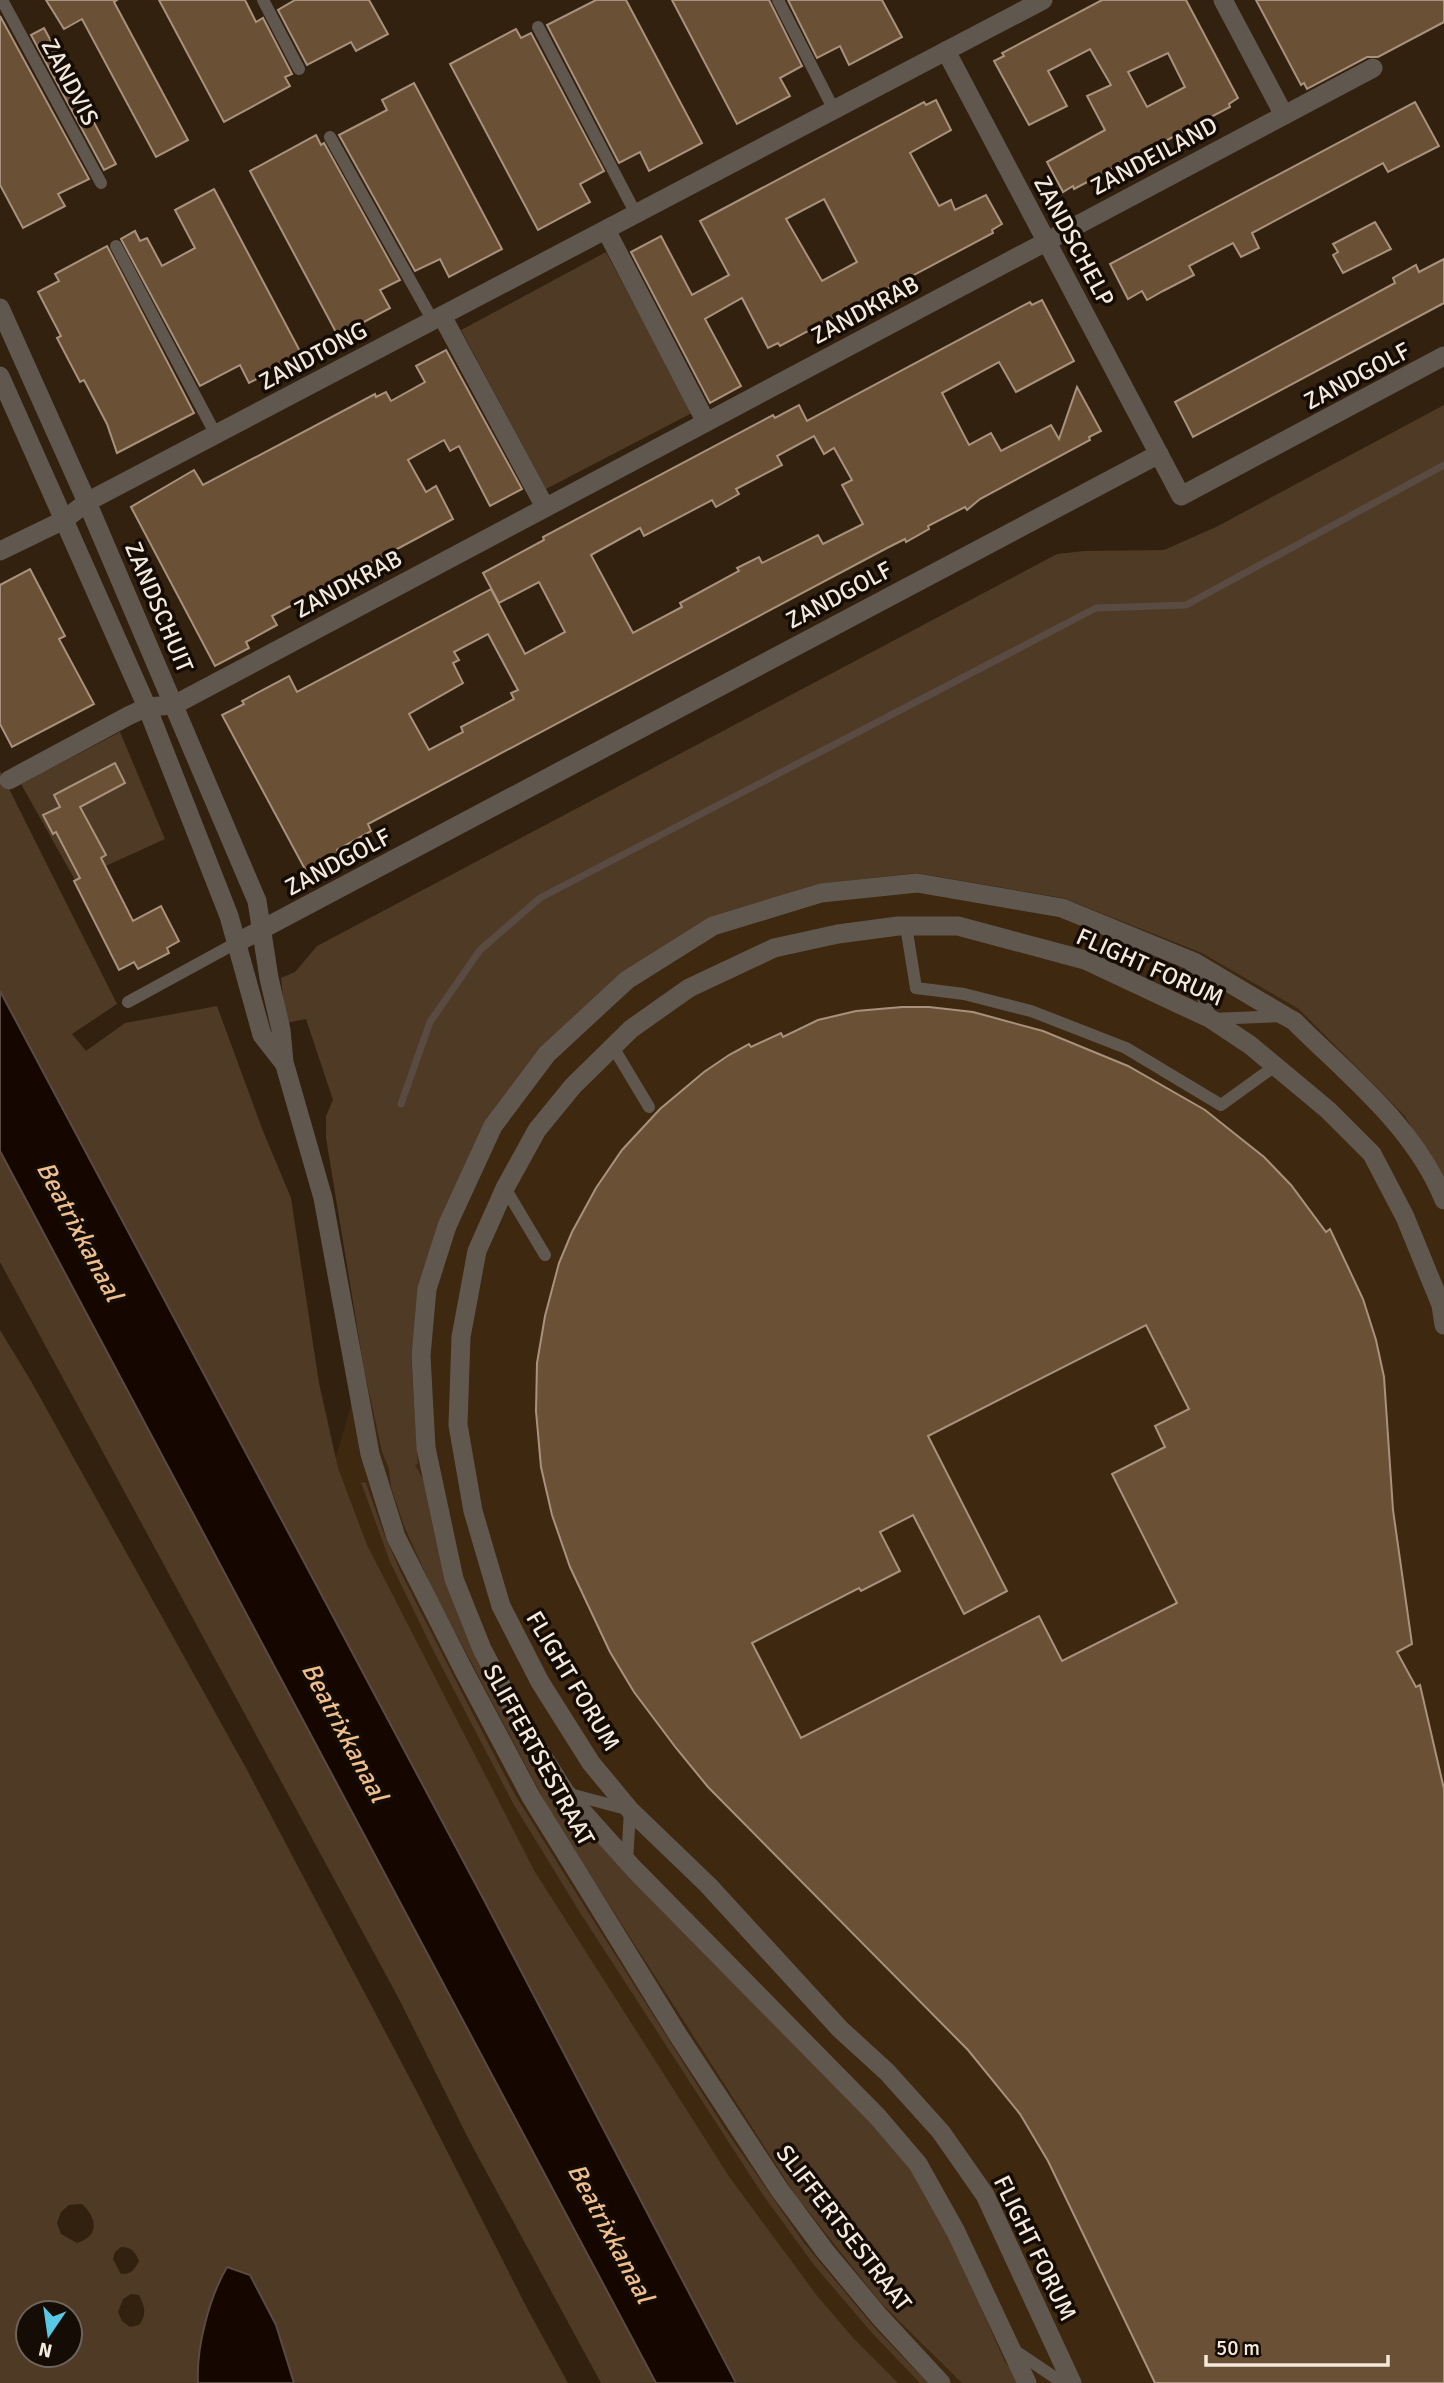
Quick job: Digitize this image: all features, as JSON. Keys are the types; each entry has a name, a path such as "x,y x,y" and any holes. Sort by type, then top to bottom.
{"street":[{"path":"1223,0 1284,115"},
{"path":"946,51 1037,1"},
{"name":"ZANDTONG","path":"0,551 64,520 87,502 946,51"},
{"name":"ZANDSCHELP","path":"946,51 1159,454"},
{"name":"ZANDEILAND","path":"1046,241 1373,68"},
{"path":"606,230 706,422"},
{"name":"ZANDKRAB","path":"174,705 1046,241"},
{"name":"ZANDSCHUIT","path":"0,308 87,502 257,901 263,930"},
{"path":"438,318 545,507"},
{"name":"ZANDGOLF","path":"236,943 1159,454 1181,496 1444,356"},
{"name":"ZANDSCHUIT","path":"0,376 147,708 229,916 236,943"},
{"path":"9,780 147,708 174,705"},
{"name":"FLIGHT FORUM","path":"1027,2383 957,2232 918,2164 877,2116 627,1862 565,1793 514,1710 482,1649 454,1579 426,1448 421,1356 427,1289 447,1226 493,1126 547,1054 627,980 713,926 821,893 917,883 1062,908 1189,960 1294,1021 1395,1120 1437,1182 1444,1200"},
{"name":"FLIGHT FORUM","path":"1072,2383 985,2195 941,2132 887,2072 840,2029 708,1885 630,1810 591,1763 540,1682 501,1605 473,1511 458,1426 461,1337 477,1251 505,1188 537,1130 573,1086 631,1029 689,988 774,948 838,934 906,926 958,926 1085,960 1211,1019 1250,1045 1328,1110 1372,1154 1405,1217 1441,1305 1444,1325"},
{"name":"SLIFFERTSESTRAAT","path":"263,930 284,1062 323,1198 370,1454 396,1537 531,1797 678,2035 779,2189 825,2251 879,2316 941,2383"},
{"name":"SLIFFERTSESTRAAT","path":"236,943 262,1035 284,1062"}],"lane":[{"name":"ZANDVIS","path":"2,0 102,183"},
{"path":"263,0 299,69"},
{"path":"778,0 834,110"},
{"path":"538,27 636,214"},
{"path":"330,137 438,318"},
{"path":"117,246 216,435"},
{"path":"906,926 916,988 964,994 1031,1011 1126,1048 1221,1105 1275,1066"},
{"path":"128,1002 236,943"},
{"path":"1189,960 1211,1019 1285,1016"},
{"path":"613,1047 649,1107"},
{"path":"505,1188 545,1255"},
{"path":"565,1793 630,1810 627,1862"},
{"path":"1008,2347 1063,2383"}],"shaded area":[{"path":"606,252 692,413 546,489 461,330"},
{"path":"1444,405 1444,1180 1404,1115 1299,1009 1202,953 1063,898 916,873 818,884 709,919 540,1051 420,1287 411,1356 418,1464 415,1465 423,1479 529,1750 546,1783 872,2120 920,2182 956,2251 1005,2362 1023,2383 962,2383 881,2303 796,2196 553,1817 433,1590 404,1526 391,1487 364,1369 326,1138 326,1116 333,1100 306,1019 286,1023 281,978 295,972 317,946 1057,554 1164,550 1216,527"},
{"path":"120,732 165,839 75,880 21,784"},
{"path":"0,771 117,1004 72,1034 86,1051 125,1023 217,1006 291,1198 319,1383 338,1468 367,1545 535,1872 730,2178 818,2297 856,2341 898,2383 736,2383 484,1900 0,991"},
{"path":"916,851 1211,920 1444,1146 1444,2383 887,2383 785,2265 529,1884 356,1546 332,1470 366,1355 465,1113 698,906"},
{"path":"0,1151 656,2383 601,2383 469,2140 399,1999 0,1262"},
{"path":"0,1330 246,1768 568,2383 294,2383 276,2325 217,2285 197,2366 198,2383 0,2383","holes":["82,2204 91,2215 94,2226 90,2236 77,2243 61,2234 57,2223 61,2212 69,2205","121,2247 134,2252 139,2261 132,2271 121,2274 113,2259 115,2252","131,2294 139,2295 144,2311 139,2325 130,2327 122,2321 118,2312 123,2299"]},
{"path":"361,1482 366,1483 401,1573 514,1793 585,1907 725,2129 804,2243 875,2328 928,2383 920,2383 871,2332 814,2265 761,2192 579,1911 514,1805 435,1654 390,1562"}],"water":[{"name":"Beatrixkanaal","path":"0,991 484,1900 736,2383 656,2383 0,1151"},
{"path":"227,2267 250,2275 276,2325 294,2383 198,2383 199,2354 205,2323"}],"building":[{"path":"46,0 117,0 114,2 188,140 156,157 82,19 64,29"},
{"path":"159,0 245,0 256,22 263,18 292,74 285,77 290,86 224,122"},
{"path":"295,0 369,0 388,34 356,51 351,42 307,65 278,10"},
{"path":"596,0 626,0 702,143 649,171 640,152 619,163 547,25"},
{"path":"672,0 769,0 802,66 780,78 790,96 737,124"},
{"path":"788,0 882,0 902,37 849,65 840,46 817,58"},
{"path":"1102,0 1186,0 1238,98 1229,104 1230,107 1074,189 1073,186 1063,192 1047,162 1105,130 1087,96 1111,85 1090,49 1048,71 1067,106 1029,125 994,61 1004,56 1002,53","holes":["1168,53 1185,87 1147,107 1128,72"]},
{"path":"1256,0 1444,0 1444,22 1378,57 1367,57 1307,89 1304,83 1301,85"},
{"path":"0,16 89,179 58,194 65,206 23,228 0,185"},
{"path":"44,28 116,164 104,170 31,35"},
{"path":"516,29 521,38 531,33 604,171 580,184 590,202 538,230 450,64"},
{"path":"414,83 502,249 449,277 440,259 415,271 339,135 387,110 382,100"},
{"path":"936,100 951,130 910,153 939,206 951,200 955,210 986,195 1002,224 992,230 993,233 780,346 778,343 768,348 742,298 705,319 741,386 710,403 631,252 661,236 692,295 729,275 700,221 924,102 926,105","holes":["824,199 857,262 822,281 786,219"]},
{"path":"1415,102 1439,146 1388,172 1383,163 1252,233 1259,248 1241,257 1233,243 1189,266 1194,275 1147,300 1142,291 1128,299 1110,264"},
{"path":"316,135 321,145 324,143 400,280 380,290 390,308 338,336 250,171"},
{"path":"214,189 302,355 249,383 240,365 200,386 121,239 135,231 140,241 147,238 162,266 195,248 175,210"},
{"path":"1375,222 1391,249 1343,273 1333,255 1338,252 1333,244"},
{"path":"107,246 194,413 117,453 107,424 84,380 80,382 57,338 61,336 38,292 59,281 55,274"},
{"path":"1444,259 1444,303 1193,437 1175,402 1395,283 1393,278 1416,265 1419,272"},
{"path":"1042,300 1074,361 1016,392 999,362 942,393 969,445 991,433 1001,451 1051,425 1059,439 1077,387 1101,431 1089,437 1090,440 980,499 967,510 965,507 928,526 929,529 906,542 905,539 887,548 368,824 371,831 337,850 340,856 307,873 222,715 289,676 297,692 491,589 525,654 565,632 539,582 499,603 483,573 544,540 543,537 773,415 775,418 799,405 807,421 1030,302 1032,305","holes":["814,436 824,454 834,448 852,480 842,485 863,524 823,544 818,535 762,563 759,557 680,603 682,607 633,633 591,555 640,528 644,536 712,500 716,507 739,494 736,489 782,465 777,456","488,634 518,690 511,693 514,699 461,727 463,732 429,750 409,714 463,683 453,663 459,660 454,652"]},
{"path":"446,350 522,489 490,506 459,446 450,451 444,440 408,460 426,492 436,486 453,519 272,616 277,625 246,642 249,648 215,666 131,507 194,470 203,485 375,394 376,397 386,392 391,401 425,382 416,366"},
{"path":"30,569 65,636 59,639 94,704 12,747 0,724 0,585"},
{"path":"115,763 125,783 80,807 106,855 101,858 133,921 161,906 179,941 167,948 169,953 138,969 134,962 119,970 74,881 80,878 56,832 53,834 43,815 60,807 54,795"},
{"path":"929,1007 973,1012 1043,1031 1128,1066 1205,1110 1264,1157 1291,1185 1326,1232 1330,1229 1363,1299 1384,1377 1393,1510 1412,1644 1397,1652 1416,1687 1420,1685 1444,1789 1444,2383 1155,2383 1048,2161 1020,2114 968,2050 708,1787 634,1692 610,1652 570,1567 552,1515 541,1467 536,1411 537,1363 545,1316 559,1263 572,1232 596,1188 622,1150 660,1109 704,1072 749,1044 751,1047 781,1033 783,1037 818,1020 856,1011","holes":["1146,1325 1189,1409 1155,1426 1165,1447 1112,1474 1177,1603 1062,1661 1039,1616 801,1738 752,1643 859,1588 861,1591 900,1571 880,1532 913,1515 964,1614 1007,1591 928,1436"]}],"waterway":[{"path":"401,1104 430,1022 480,950 540,898 1096,608 1186,605 1444,465"}]}
